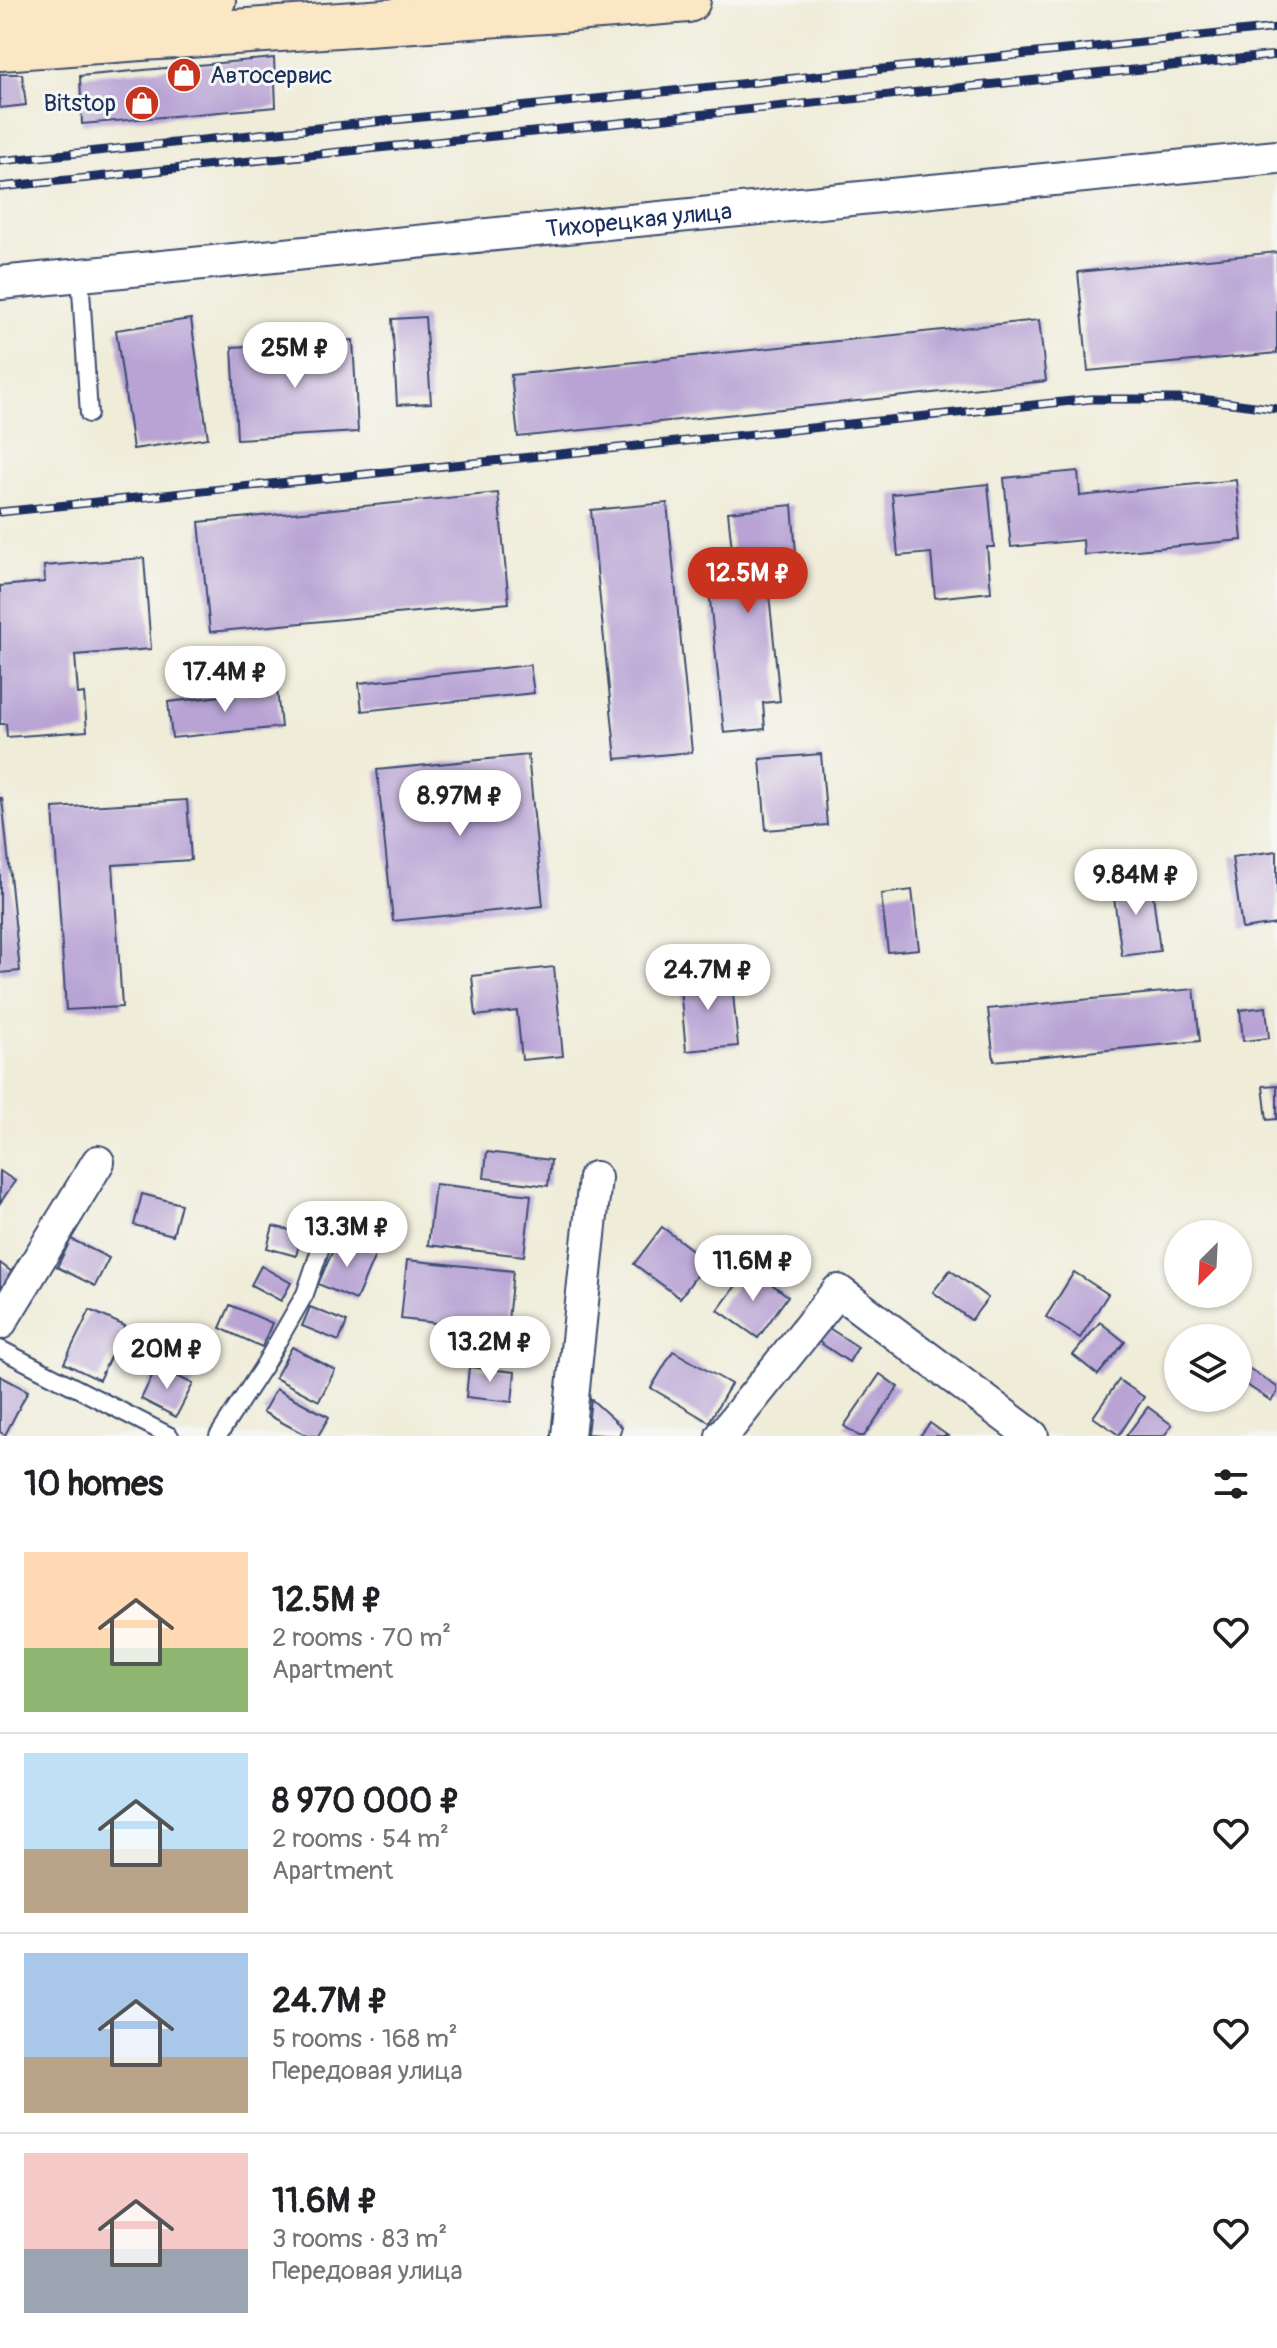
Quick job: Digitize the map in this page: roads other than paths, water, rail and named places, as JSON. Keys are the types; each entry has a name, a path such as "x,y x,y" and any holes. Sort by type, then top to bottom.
{"main road":[{"path":"0,16 62,5 213,0"},
{"path":"0,48 688,0"}],"street":[{"name":"Тихорецкая улица","path":"0,283 1277,157"},
{"path":"0,1323 98,1162"},
{"path":"568,1436 595,1178"},
{"path":"722,1436 838,1291 999,1426 1032,1436"}],"lane":[{"path":"80,275 89,414"},
{"path":"218,1436 305,1294 323,1241"},
{"path":"0,1349 170,1436"}],"railway":[{"path":"0,161 1277,28"},
{"path":"0,187 1277,55"},
{"path":"0,512 1091,399 1201,399 1277,409"}],"place":[{"name":"Автосервис","path":"184,75"},
{"name":"Bitstop","path":"142,103"}]}
